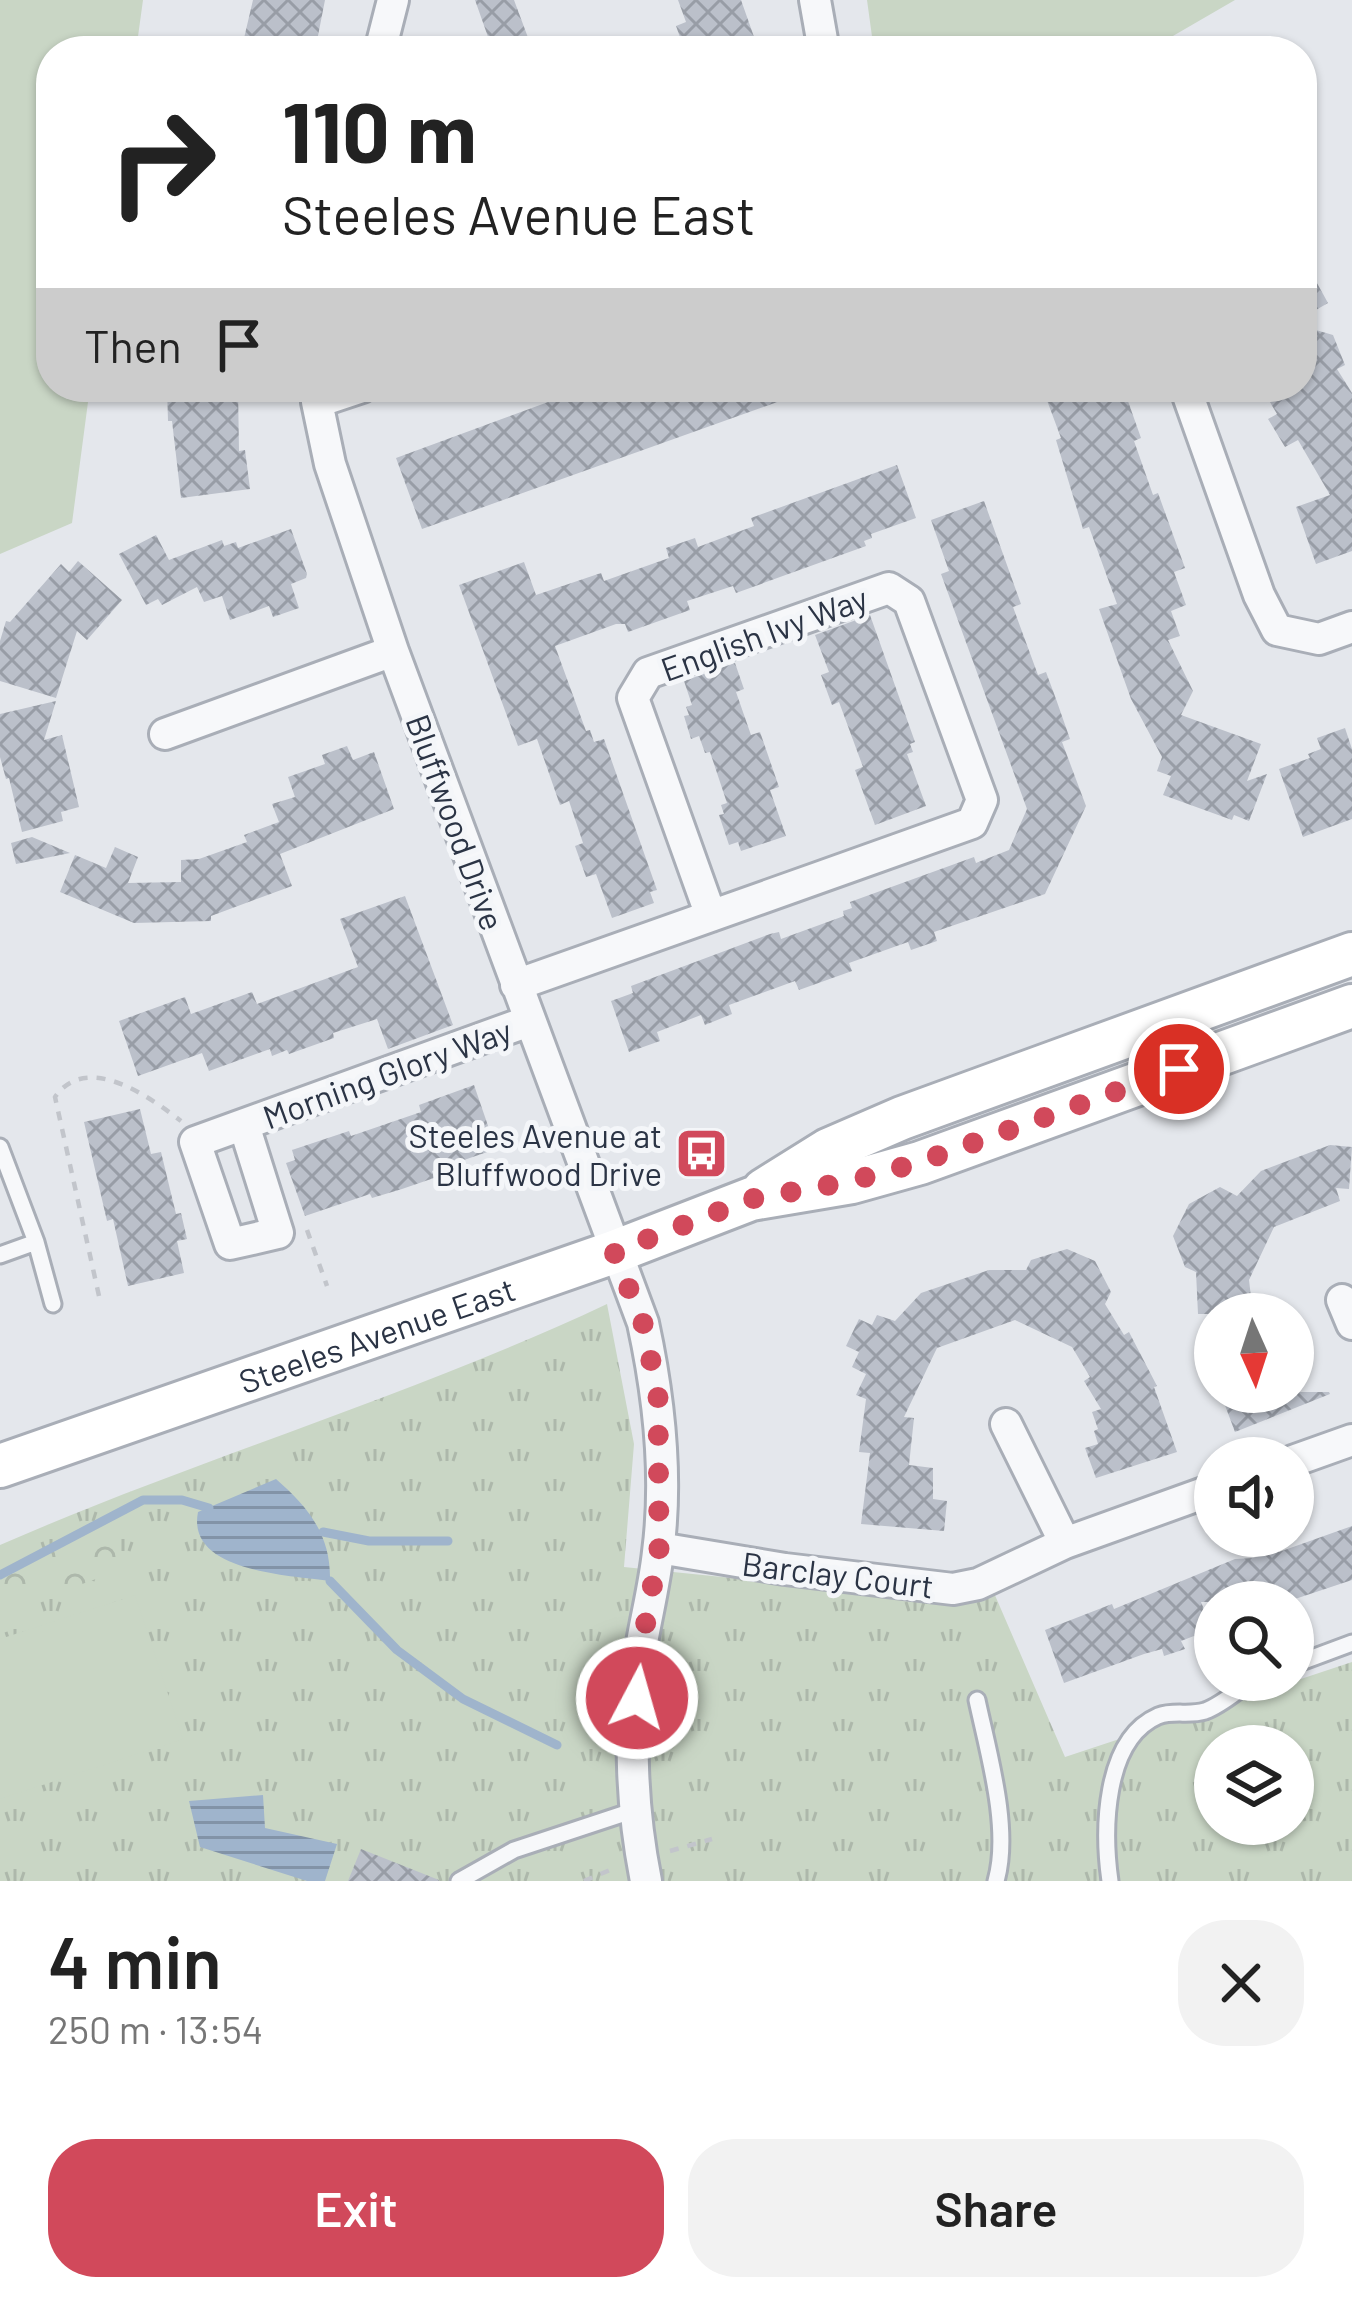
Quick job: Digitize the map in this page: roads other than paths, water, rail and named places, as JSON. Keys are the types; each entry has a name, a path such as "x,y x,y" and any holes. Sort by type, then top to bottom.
{"main road":[{"name":"Steeles Avenue East","path":"751,1199 828,1150 902,1118 1352,954"},
{"name":"Steeles Avenue East","path":"0,1466 614,1252 751,1199 852,1181 920,1162 1352,1006"}],"street":[{"path":"384,36 393,0"},
{"path":"815,0 821,36"},
{"name":"Bluffwood Drive","path":"319,402 330,464 393,651 643,1323 658,1394 659,1549 638,1666 635,1810 652,1867"},
{"path":"1190,402 1259,595 1277,630 1319,639 1352,627"},
{"name":"English Ivy Way","path":"516,985 711,916 972,823 982,800 909,601 889,588 648,673 633,698 711,916"},
{"path":"165,734 393,651"},
{"name":"Morning Glory Way","path":"244,1125 529,1021"},
{"path":"1006,1424 1065,1544"},
{"path":"1314,1454 1352,1440"},
{"name":"Barclay Court","path":"659,1549 953,1589 978,1584 1065,1544 1194,1497"}],"lane":[{"path":"0,1147 36,1241 53,1304"},
{"path":"0,1255 36,1241"},
{"path":"1314,1657 1352,1643"},
{"path":"977,1700 997,1791 1000,1868 995,1881"},
{"path":"1109,1881 1108,1804 1130,1740 1162,1714 1206,1711 1221,1701"},
{"path":"460,1881 514,1850 635,1810"}],"water":[{"path":"276,1479 316,1524 327,1550 330,1581 244,1567 208,1547 199,1532 198,1512"},
{"path":"263,1795 265,1828 337,1844 325,1881 307,1881 200,1847 189,1801"}],"waterway":[{"path":"0,1575 143,1500 182,1500 209,1508"},
{"path":"323,1532 369,1541 448,1541"},
{"path":"330,1581 397,1650 463,1699 557,1745"}],"place":[{"name":"Steeles Avenue at Bluffwood Drive","path":"701,1154"}]}
